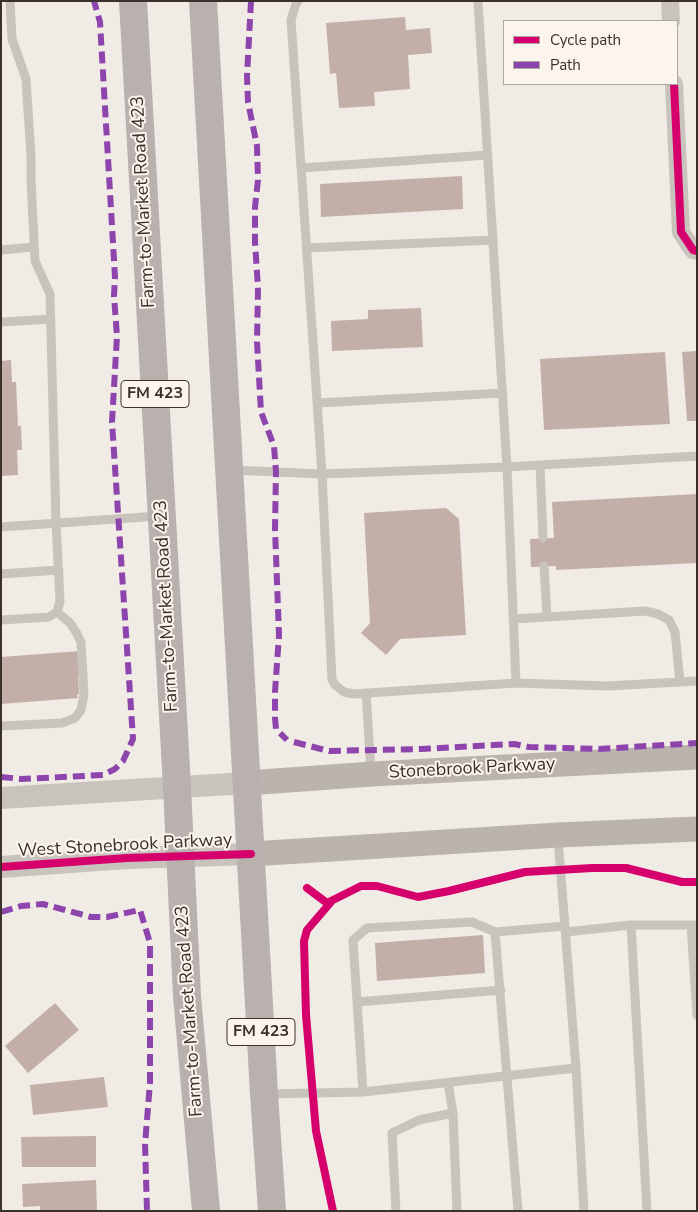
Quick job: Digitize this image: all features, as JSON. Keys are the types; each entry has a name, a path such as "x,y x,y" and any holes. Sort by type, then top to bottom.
{"main road":[{"name":"Farm-to-Market Road 423","path":"133,1 187,996 206,1211"},
{"name":"FM 423","path":"203,1 272,1211"},
{"name":"Stonebrook Parkway","path":"247,783 372,774 697,758"},
{"path":"251,854 558,835 697,829"}],"street":[{"path":"670,1 671,20"},
{"path":"674,85 681,232 693,250 697,251"},
{"path":"1,798 247,783"},
{"name":"West Stonebrook Parkway","path":"1,867 127,858 251,854"}],"lane":[{"path":"1,620 49,617 57,612 60,601 50,294 35,261 30,180 32,157 26,79 6,25 10,1"},
{"path":"298,1 291,20 322,474 332,680 344,692 354,694 516,683 608,686 697,681"},
{"path":"478,1 503,393 516,683"},
{"path":"301,168 488,155"},
{"path":"307,248 493,240"},
{"path":"1,250 34,247"},
{"path":"1,322 51,319"},
{"path":"317,402 503,393"},
{"path":"230,470 322,474 507,467 697,456"},
{"path":"540,465 543,538"},
{"path":"1,526 162,516"},
{"path":"544,566 547,617"},
{"path":"1,574 59,570"},
{"path":"513,618 645,611 658,614 668,620 675,632 680,682"},
{"path":"1,726 62,723 75,718 81,710 84,695 81,642 70,623 57,612"},
{"path":"366,693 372,774"},
{"path":"558,835 576,1068 584,1211"},
{"path":"363,1092 353,940 367,928 472,922 495,932 694,925 697,1015"},
{"path":"631,926 647,1211"},
{"path":"495,932 518,1211"},
{"path":"357,1002 500,990"},
{"path":"264,1094 363,1092 576,1068"},
{"path":"448,1083 452,1113 457,1211"},
{"path":"396,1211 392,1133 419,1120 452,1113"}],"building":[{"path":"405,17 406,30 430,28 432,53 408,55 410,89 374,92 375,106 339,108 336,73 330,74 326,23"},
{"path":"462,176 463,209 321,217 320,184"},
{"path":"421,308 423,347 332,351 331,321 368,319 368,310"},
{"path":"697,351 697,421 687,421 682,352"},
{"path":"665,352 670,424 544,430 540,359"},
{"path":"11,360 12,382 16,382 18,426 21,426 22,450 17,450 18,475 1,476 1,361"},
{"path":"697,494 697,563 556,570 556,566 531,567 530,539 554,538 552,502"},
{"path":"446,508 459,519 466,635 400,639 386,655 361,633 370,623 364,513"},
{"path":"80,651 81,677 78,677 78,698 1,704 1,657"},
{"path":"483,935 485,973 377,981 375,943"},
{"path":"55,1003 79,1030 28,1073 5,1046"},
{"path":"104,1077 108,1107 33,1115 30,1085"},
{"path":"96,1136 96,1167 22,1167 21,1137"},
{"path":"96,1180 97,1211 40,1211 40,1206 23,1207 22,1184"}],"marked path":[{"path":"1,777 22,779 103,775 115,769 123,761 133,739 112,422 117,336 114,296 115,277 100,22 94,1"},
{"path":"251,1 247,76 248,102 257,146 258,180 255,207 258,288 257,342 261,412 274,446 276,472 275,529 279,635 275,718 276,729 287,740"},
{"path":"294,742 329,751 514,744 529,747 599,749 697,743"},
{"path":"1,912 21,906 43,904 91,917 107,917 140,910 150,943 150,1083 145,1144 147,1211"}],"cycle path":[{"path":"674,85 681,232 693,250 697,251"},
{"path":"1,867 127,858 251,854"},
{"path":"307,888 327,903 361,886 377,886 418,897 525,872 592,868 626,868 682,882 697,882"},
{"path":"331,902 307,930 304,941 306,1015 316,1131 333,1211"}]}
